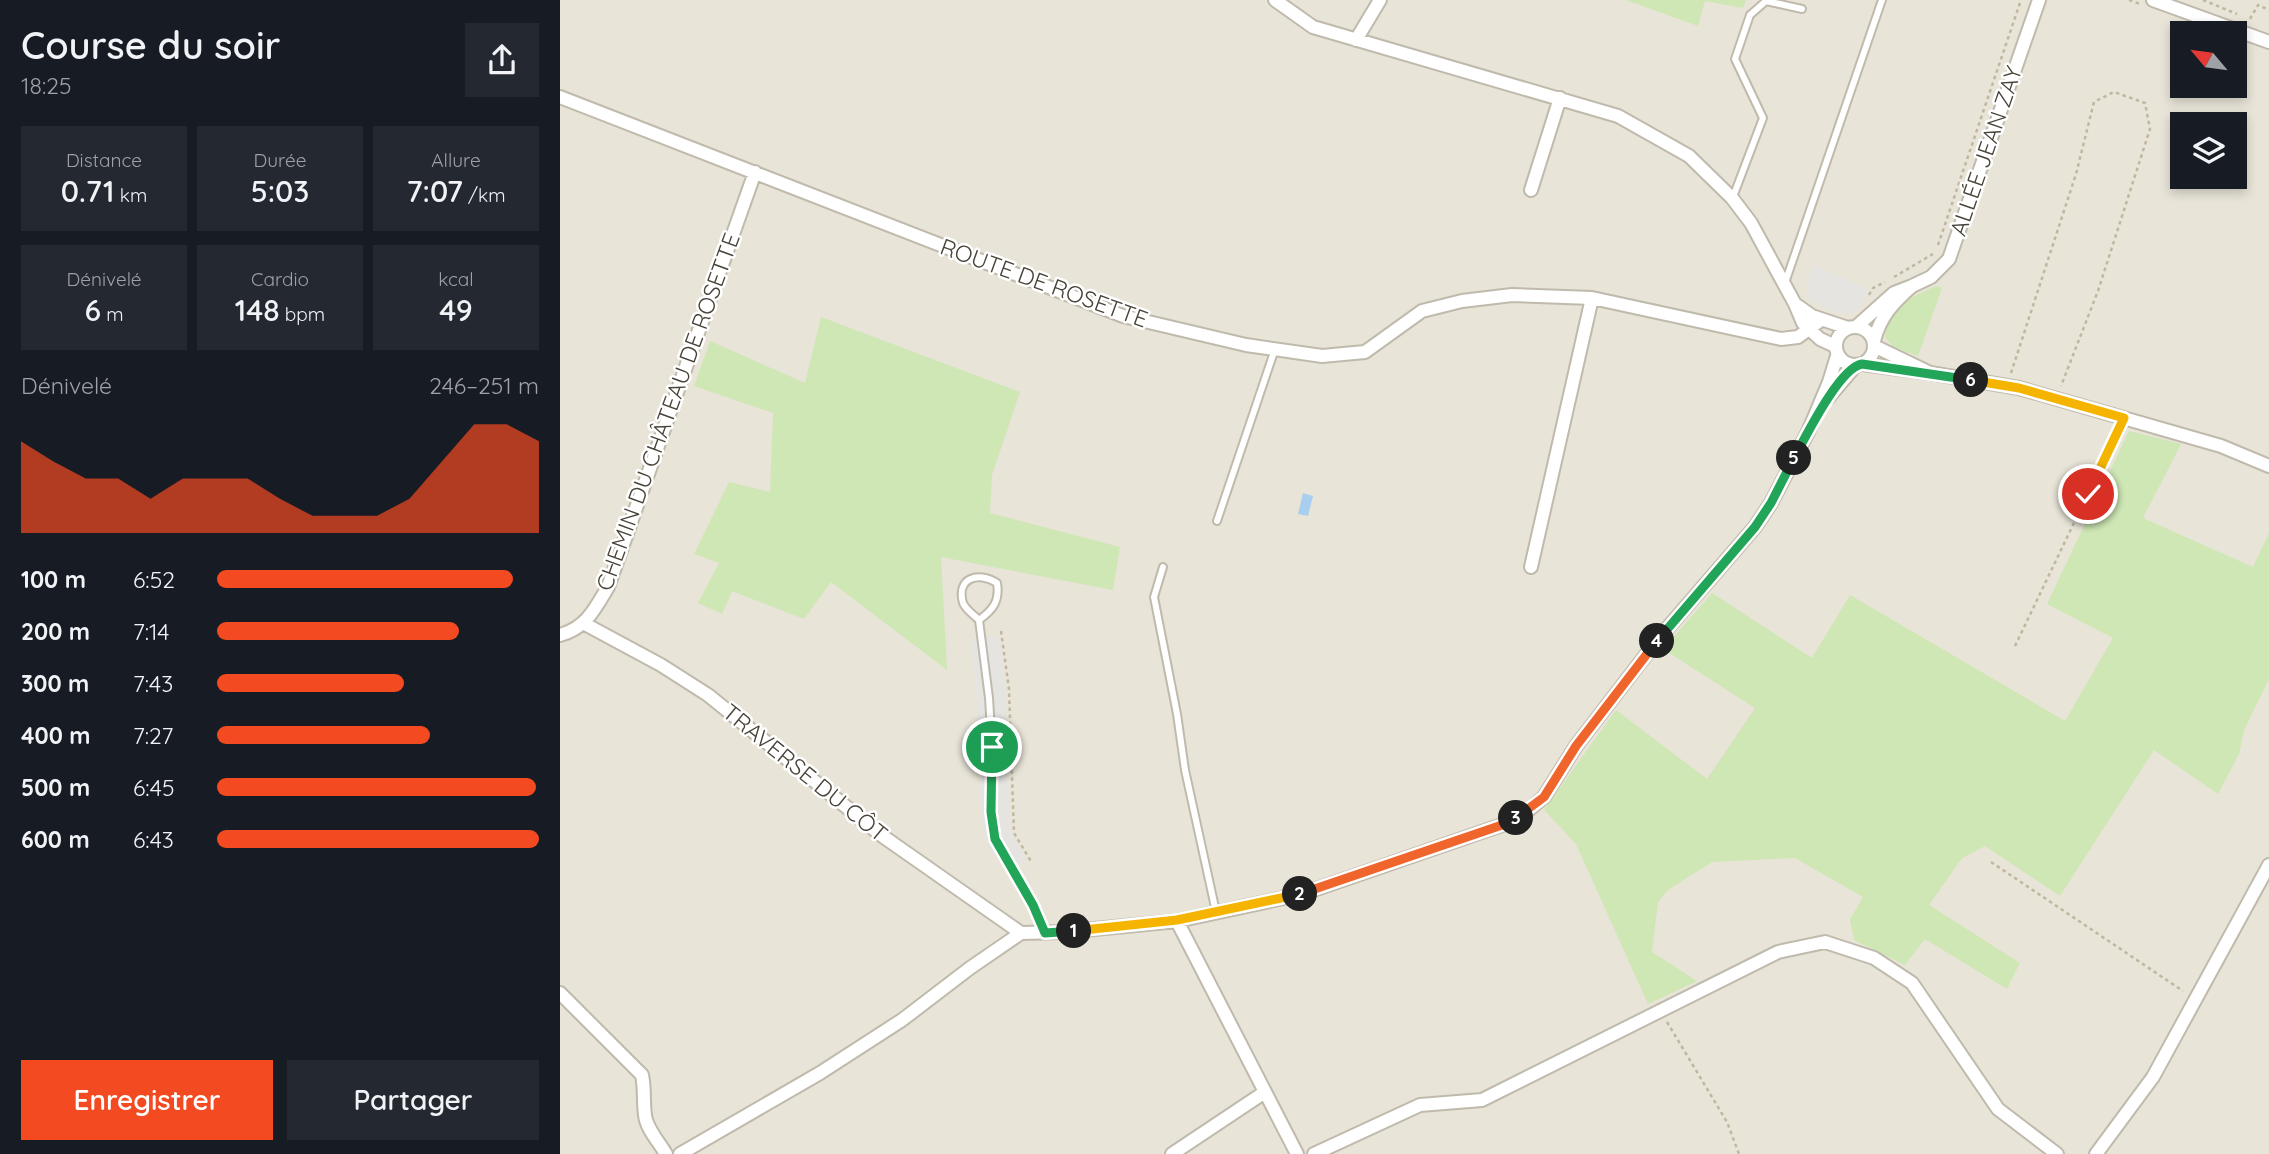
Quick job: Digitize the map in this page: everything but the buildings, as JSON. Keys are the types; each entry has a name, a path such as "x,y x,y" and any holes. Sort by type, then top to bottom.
{"street":[{"path":"1275,0 1313,27 1618,116 1689,156 1732,198 1751,223 1803,323 1836,351 1844,363 1930,373 2007,386 2221,446 2269,466"},
{"path":"1356,40 1380,0"},
{"name":"ALLÉE JEAN ZAY","path":"1852,327 1894,293 1931,277 1950,259 2039,0"},
{"path":"2153,0 2269,42"},
{"name":"ROUTE DE ROSETTE","path":"560,97 1123,316 1246,345 1322,356 1365,352 1422,311 1462,301 1512,295 1592,298 1781,339 1798,337 1821,320"},
{"path":"1531,190 1560,98"},
{"name":"CHEMIN DU CHÂTEAU DE ROSETTE","path":"560,635 572,632 592,616 608,587 755,172"},
{"name":"ALLÉE JEAN ZAY","path":"1874,343 1877,328 1889,307 1912,286"},
{"path":"1531,567 1592,298"},
{"path":"1795,304 1821,320 1869,332 1874,343 1930,373"},
{"path":"1808,432 1829,382 1837,337 1843,330 1852,327"},
{"path":"680,1154 820,1073 902,1020 1021,933 1177,920 1303,894 1502,825 1525,813 1544,797 1576,746 1659,638 1755,527 1833,391 1859,365 1870,359 1874,343"},
{"name":"TRAVERSE DU CÔT","path":"583,623 661,665 708,695 881,835 1021,933"},
{"path":"2096,1154 2153,1077 2269,864"},
{"path":"1177,920 1297,1154"},
{"path":"1314,1154 1420,1105 1482,1100 1778,952 1825,942 1874,958 1912,983 1998,1109 2057,1154"},
{"path":"560,993 642,1075 648,1125 666,1154"},
{"path":"1172,1154 1265,1092"}],"lane":[{"path":"1785,285 1882,0"},
{"path":"1732,198 1763,118 1735,59 1746,26 1751,15 1766,1 1802,9"},
{"path":"1217,521 1275,349"},
{"path":"1163,567 1154,597 1185,770 1216,912"},
{"path":"979,620 992,611 999,594 997,583 987,577 976,576 967,581 963,591 964,603 979,620 989,698 992,747 991,812 995,839 1033,905 1045,933"}],"path":[{"path":"1940,250 1938,245 2021,0"},
{"path":"2129,0 2136,1"},
{"path":"2203,0 2238,15"},
{"path":"2249,20 2258,5 2269,10"},
{"path":"2007,386 2076,174 2094,102 2114,92 2145,103 2150,129 2098,291 2056,399"},
{"path":"1872,312 1868,299 1873,288 1940,250 1945,240"},
{"path":"2015,646 2124,418"},
{"path":"1001,631 1009,690 1014,833 1032,863"},
{"path":"1991,862 2196,999"},
{"path":"1660,1010 1727,1122 1740,1154"}],"shaded area":[{"path":"560,0 2269,0 2269,1154 560,1154"},
{"path":"1814,265 1871,291 1857,312 1839,314 1810,300 1806,283"},
{"path":"998,635 1005,687 1010,819 1013,834 1027,861 1013,869 1002,851 992,855 981,815 977,698 971,640"}],"green space":[{"path":"1626,0 1746,0 1743,8 1705,1 1698,26"},
{"path":"1936,286 1942,288 1918,356 1892,346 1885,337 1890,317 1895,310 1909,299"},
{"path":"821,317 1020,392 992,475 990,513 1120,547 1113,590 941,557 947,670 831,582 804,619 732,591 722,614 698,603 719,563 694,554 729,482 770,492 773,413 694,386 710,341 805,383"},
{"path":"2129,431 2181,444 2143,518 2253,567 2269,533 2269,679 2244,730 2239,754 2218,794 2154,750 2060,896 1985,846 1962,858 1929,905 2020,963 2007,989 1925,939 1905,965 1854,940 1850,919 1863,897 1795,858 1712,862 1668,890 1658,902 1652,952 1697,981 1648,1004 1576,844 1544,810 1616,710 1707,779 1755,708 1663,649 1712,593 1812,658 1850,595 2065,721 2113,638 2047,604"}],"water":[{"path":"1303,493 1313,496 1308,516 1298,514"}],"route":[{"path":"992,747 991,812 995,839 1033,905 1045,933 1177,920 1303,894 1502,825 1525,813 1544,797 1576,746 1659,638 1755,527 1833,391 1856,365 1930,373 2019,388 2124,418 2088,494"}]}
